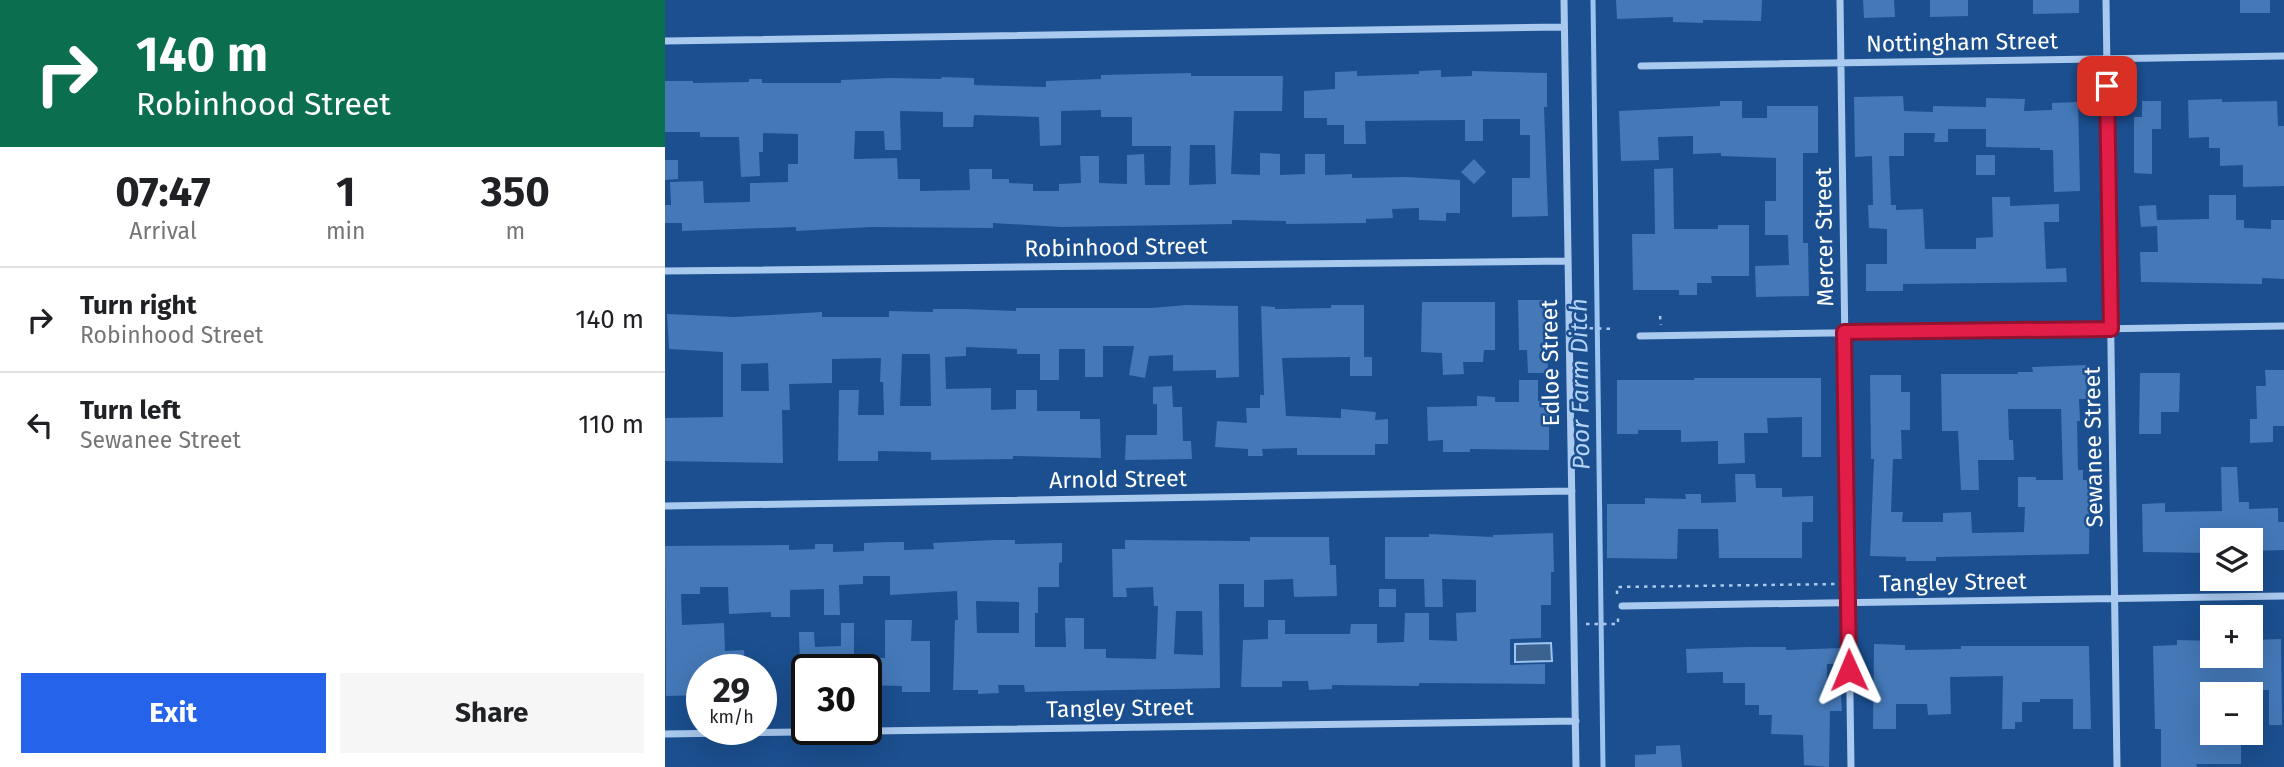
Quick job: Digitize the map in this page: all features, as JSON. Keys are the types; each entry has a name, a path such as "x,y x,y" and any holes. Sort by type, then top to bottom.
{"street":[{"name":"Edloe Street","path":"1564,0 1576,767"},
{"name":"Mercer Street","path":"1840,0 1851,767"},
{"name":"Sewanee Street","path":"2106,0 2117,767"},
{"path":"665,41 1564,27"},
{"name":"Nottingham Street","path":"1641,66 2284,56"},
{"name":"Robinhood Street","path":"665,271 1567,261"},
{"path":"1640,335 2284,326"},
{"name":"Arnold Street","path":"665,506 1572,491"},
{"name":"Tangley Street","path":"1619,606 2284,596"},
{"name":"Tangley Street","path":"665,734 1576,721"}],"path":[{"path":"1587,329 1615,329"},
{"path":"1593,624 1618,624 1617,587 1848,583"}],"water":[{"path":"1551,643 1552,661 1515,662 1515,644"}],"building":[{"path":"1616,0 1762,0 1761,21 1703,20 1703,23 1673,22 1673,17 1617,19"},
{"path":"1863,0 1894,0 1895,17 1864,18"},
{"path":"1930,0 1968,0 1968,16 1930,17"},
{"path":"2033,0 2079,0 2079,13 2033,14"},
{"path":"2240,0 2270,0 2270,13 2240,13"},
{"path":"1441,70 1441,77 1472,76 1472,71 1547,73 1547,107 1544,107 1548,216 1512,217 1512,178 1530,178 1530,135 1520,135 1520,119 1483,119 1483,141 1465,141 1465,120 1365,121 1366,144 1344,144 1344,125 1327,125 1327,118 1304,118 1304,91 1335,89 1335,72 1357,71 1357,76 1419,74 1419,71"},
{"path":"1191,73 1191,76 1283,76 1282,111 1234,111 1231,174 1260,175 1260,153 1280,154 1280,175 1305,174 1305,154 1325,154 1325,175 1460,180 1460,213 1446,213 1446,221 1419,220 1419,208 1392,209 1393,218 1366,219 1366,223 1286,224 1286,221 1232,220 1232,224 1061,227 993,223 993,228 871,227 796,231 796,227 682,231 682,223 665,223 665,205 671,205 670,182 703,181 704,203 750,202 750,183 788,182 788,164 798,164 798,134 763,133 763,152 759,152 760,176 741,177 739,137 700,137 700,132 665,132 665,81 749,82 749,79 762,79 762,83 841,83 841,80 942,77 974,78 974,85 1046,87 1046,81 1101,79 1101,75","holes":["1101,110 1101,117 1132,117 1132,146 1171,146 1170,185 1145,185 1144,154 1127,155 1127,184 1099,183 1099,156 1080,156 1081,183 1059,184 1059,191 1033,191 1033,184 992,179 992,169 969,169 970,190 920,191 920,179 898,179 897,158 854,159 855,131 884,131 885,150 901,150 900,111 943,112 943,127 973,127 974,115 1039,117 1040,146 1061,145 1061,111","1190,145 1215,145 1216,184 1189,185"]},
{"path":"1903,96 1904,111 1933,112 1933,106 1986,107 1986,98 2025,99 2024,111 2052,110 2052,103 2078,102 2080,191 2054,192 2053,150 1986,147 1986,129 1948,129 1948,142 1934,142 1935,133 1904,133 1904,156 1889,156 1891,205 1896,205 1896,210 1923,209 1925,249 1976,249 1976,238 1993,237 1992,197 2010,197 2010,206 2059,204 2059,222 2044,222 2046,269 2066,268 2067,282 1903,284 1903,291 1866,291 1866,264 1887,264 1887,229 1869,228 1868,205 1873,205 1872,156 1855,157 1854,97"},
{"path":"2222,99 2222,102 2277,101 2278,126 2284,126 2284,186 2243,187 2243,165 2220,166 2220,148 2209,148 2209,137 2189,138 2188,100"},
{"path":"1720,101 1742,101 1742,118 1767,118 1767,106 1818,106 1818,153 1803,153 1803,243 1808,243 1809,296 1756,297 1755,266 1789,265 1788,235 1765,235 1765,201 1776,201 1776,158 1721,156 1721,153 1693,154 1693,136 1658,137 1659,160 1621,161 1619,111 1720,106"},
{"path":"2142,101 2161,101 2161,129 2152,129 2152,174 2134,173 2134,117 2142,117"},
{"path":"1976,155 1995,155 1995,175 1976,175"},
{"path":"1474,159 1486,172 1474,184 1461,172"},
{"path":"665,160 678,160 678,179 665,180"},
{"path":"1673,168 1674,229 1718,229 1718,225 1749,225 1749,276 1711,276 1712,283 1697,283 1697,295 1679,295 1679,290 1633,290 1632,234 1655,234 1654,169"},
{"path":"2209,195 2236,195 2236,220 2244,220 2244,228 2271,229 2271,220 2284,220 2284,279 2262,278 2262,284 2141,282 2140,252 2158,252 2157,226 2141,227 2139,206 2156,205 2157,220 2209,219"},
{"path":"1518,300 1546,300 1548,373 1528,373 1527,350 1519,350"},
{"path":"1422,302 1495,302 1495,350 1484,350 1483,362 1463,362 1464,374 1443,375 1442,353 1421,352"},
{"path":"1187,305 1238,306 1239,377 1216,378 1216,370 1173,371 1173,355 1149,356 1145,378 1129,375 1134,346 1103,346 1103,377 1085,377 1085,349 1059,349 1059,380 1040,380 1040,354 1017,354 1017,349 966,347 966,356 945,357 946,389 991,388 991,410 1016,409 1016,390 1037,390 1037,411 1080,411 1080,419 1100,419 1101,458 1013,456 1013,459 931,460 931,452 878,451 878,461 838,461 839,390 859,390 858,415 884,415 883,382 880,382 881,358 832,359 832,383 789,384 790,410 782,410 783,463 665,461 665,418 723,417 723,352 669,349 667,314 734,317 822,312 822,317 889,317 889,311 933,312 933,309 1016,311 1016,308 1151,308","holes":["902,354 930,354 931,406 900,406","768,363 769,391 741,391 741,364"]},
{"path":"1331,305 1364,305 1364,357 1372,357 1372,376 1350,376 1350,357 1282,358 1286,416 1341,418 1341,409 1376,412 1375,420 1388,419 1388,444 1375,444 1375,455 1297,455 1297,448 1262,449 1263,456 1248,456 1248,449 1215,447 1217,421 1247,423 1246,408 1260,408 1260,395 1264,395 1261,306 1275,309 1331,308"},
{"path":"2086,365 2087,399 2079,399 2080,421 2077,421 2078,470 2083,470 2083,480 2090,480 2089,554 1936,557 1936,561 1906,561 1906,557 1870,556 1874,459 1871,459 1870,375 1901,375 1901,392 1910,392 1910,430 1901,430 1902,459 1893,459 1891,512 1903,512 1902,522 1943,522 1943,513 1971,512 1972,533 2024,532 2025,507 2018,507 2018,477 2063,480 2061,409 2008,409 2009,440 2013,440 2014,460 1978,460 1979,490 1961,490 1958,431 1942,431 1941,374 2018,374 2033,372 2032,367"},
{"path":"2265,370 2284,370 2284,426 2273,426 2273,442 2250,443 2250,419 2257,419 2256,386 2266,386"},
{"path":"2140,373 2180,373 2179,412 2161,412 2161,434 2139,434"},
{"path":"1821,378 1821,457 1802,457 1802,417 1767,418 1768,433 1744,433 1745,463 1718,464 1718,441 1681,442 1681,430 1638,430 1638,434 1617,434 1617,380"},
{"path":"1519,380 1538,380 1538,401 1549,401 1549,450 1470,449 1470,452 1443,452 1443,440 1428,441 1427,407 1477,406 1477,396 1495,397 1495,402 1519,402"},
{"path":"1172,386 1173,407 1182,407 1183,441 1191,441 1192,459 1125,460 1126,435 1157,435 1157,404 1153,404 1153,387"},
{"path":"2221,467 2237,467 2239,502 2249,502 2249,509 2278,508 2278,522 2284,522 2284,550 2263,551 2263,528 2200,528 2200,553 2143,552 2142,504 2165,503 2165,512 2222,511"},
{"path":"1735,474 1755,474 1756,488 1782,488 1782,497 1813,496 1813,522 1802,522 1802,558 1719,558 1718,529 1678,529 1677,559 1607,558 1607,504 1645,504 1645,498 1686,499 1685,494 1701,494 1701,503 1736,502"},
{"path":"1553,533 1551,605 1541,605 1541,638 1510,639 1510,665 1545,664 1545,684 1332,685 1332,689 1309,690 1308,681 1282,681 1282,687 1241,687 1243,640 1268,639 1268,620 1285,620 1285,634 1350,634 1351,624 1377,624 1377,643 1404,642 1405,613 1429,613 1429,640 1457,641 1456,613 1476,612 1476,580 1442,579 1443,607 1425,607 1424,579 1385,579 1385,537 1429,537 1429,534 1493,537"},
{"path":"1250,537 1329,537 1330,565 1336,565 1337,596 1294,597 1293,579 1264,580 1264,607 1244,607 1244,584 1219,584 1220,688 1025,692 1024,685 998,685 999,693 978,694 978,690 953,690 955,620 958,620 957,591 890,595 890,576 863,576 863,584 839,585 840,615 824,615 824,589 790,590 790,617 771,617 771,612 729,614 728,587 700,587 700,594 681,594 682,625 724,623 725,651 744,650 744,654 686,654 686,695 666,696 665,546 789,545 789,550 815,549 815,544 833,544 833,552 864,551 864,543 889,542 904,542 904,550 934,549 933,543 995,540 1015,540 1015,544 1062,543 1059,587 1038,587 1035,647 1066,647 1065,618 1084,618 1084,649 1106,649 1106,658 1156,659 1158,606 1154,606 1153,587 1126,588 1127,597 1113,597 1112,549 1125,549 1125,540 1250,541","holes":["976,601 1019,602 1019,633 977,633","1176,611 1202,611 1203,655 1174,654"]},
{"path":"1379,589 1396,589 1396,607 1379,607"},
{"path":"885,620 912,620 911,641 930,641 930,692 902,692 902,686 882,685 882,658 885,658"},
{"path":"841,623 854,623 854,654 800,654 799,632 814,632 815,647 841,646"},
{"path":"2281,639 2282,725 2269,725 2269,690 2263,690 2263,682 2200,682 2200,745 2241,745 2241,764 2161,767 2161,729 2155,729 2153,646 2177,645 2177,640 2200,641 2200,668 2263,668 2263,640"},
{"path":"1874,644 1905,645 1905,650 1961,649 1961,646 2089,646 2091,729 2073,729 2073,699 2040,699 2040,702 2022,702 2022,722 2015,722 2015,729 2002,729 2003,676 1950,677 1951,714 1928,715 1927,704 1896,704 1896,729 1873,729"},
{"path":"1786,647 1786,650 1842,648 1843,664 1827,664 1827,695 1841,695 1842,711 1830,711 1829,767 1804,765 1803,735 1771,734 1772,715 1759,715 1759,705 1745,705 1745,683 1723,683 1723,672 1687,673 1686,649"},
{"path":"1680,745 1682,767 1635,767 1635,755 1656,754 1656,746"}],"waterway":[{"name":"Poor Farm Ditch","path":"1593,0 1603,767"}],"route":[{"path":"1849,670 1844,332 2111,329 2107,86"}]}
